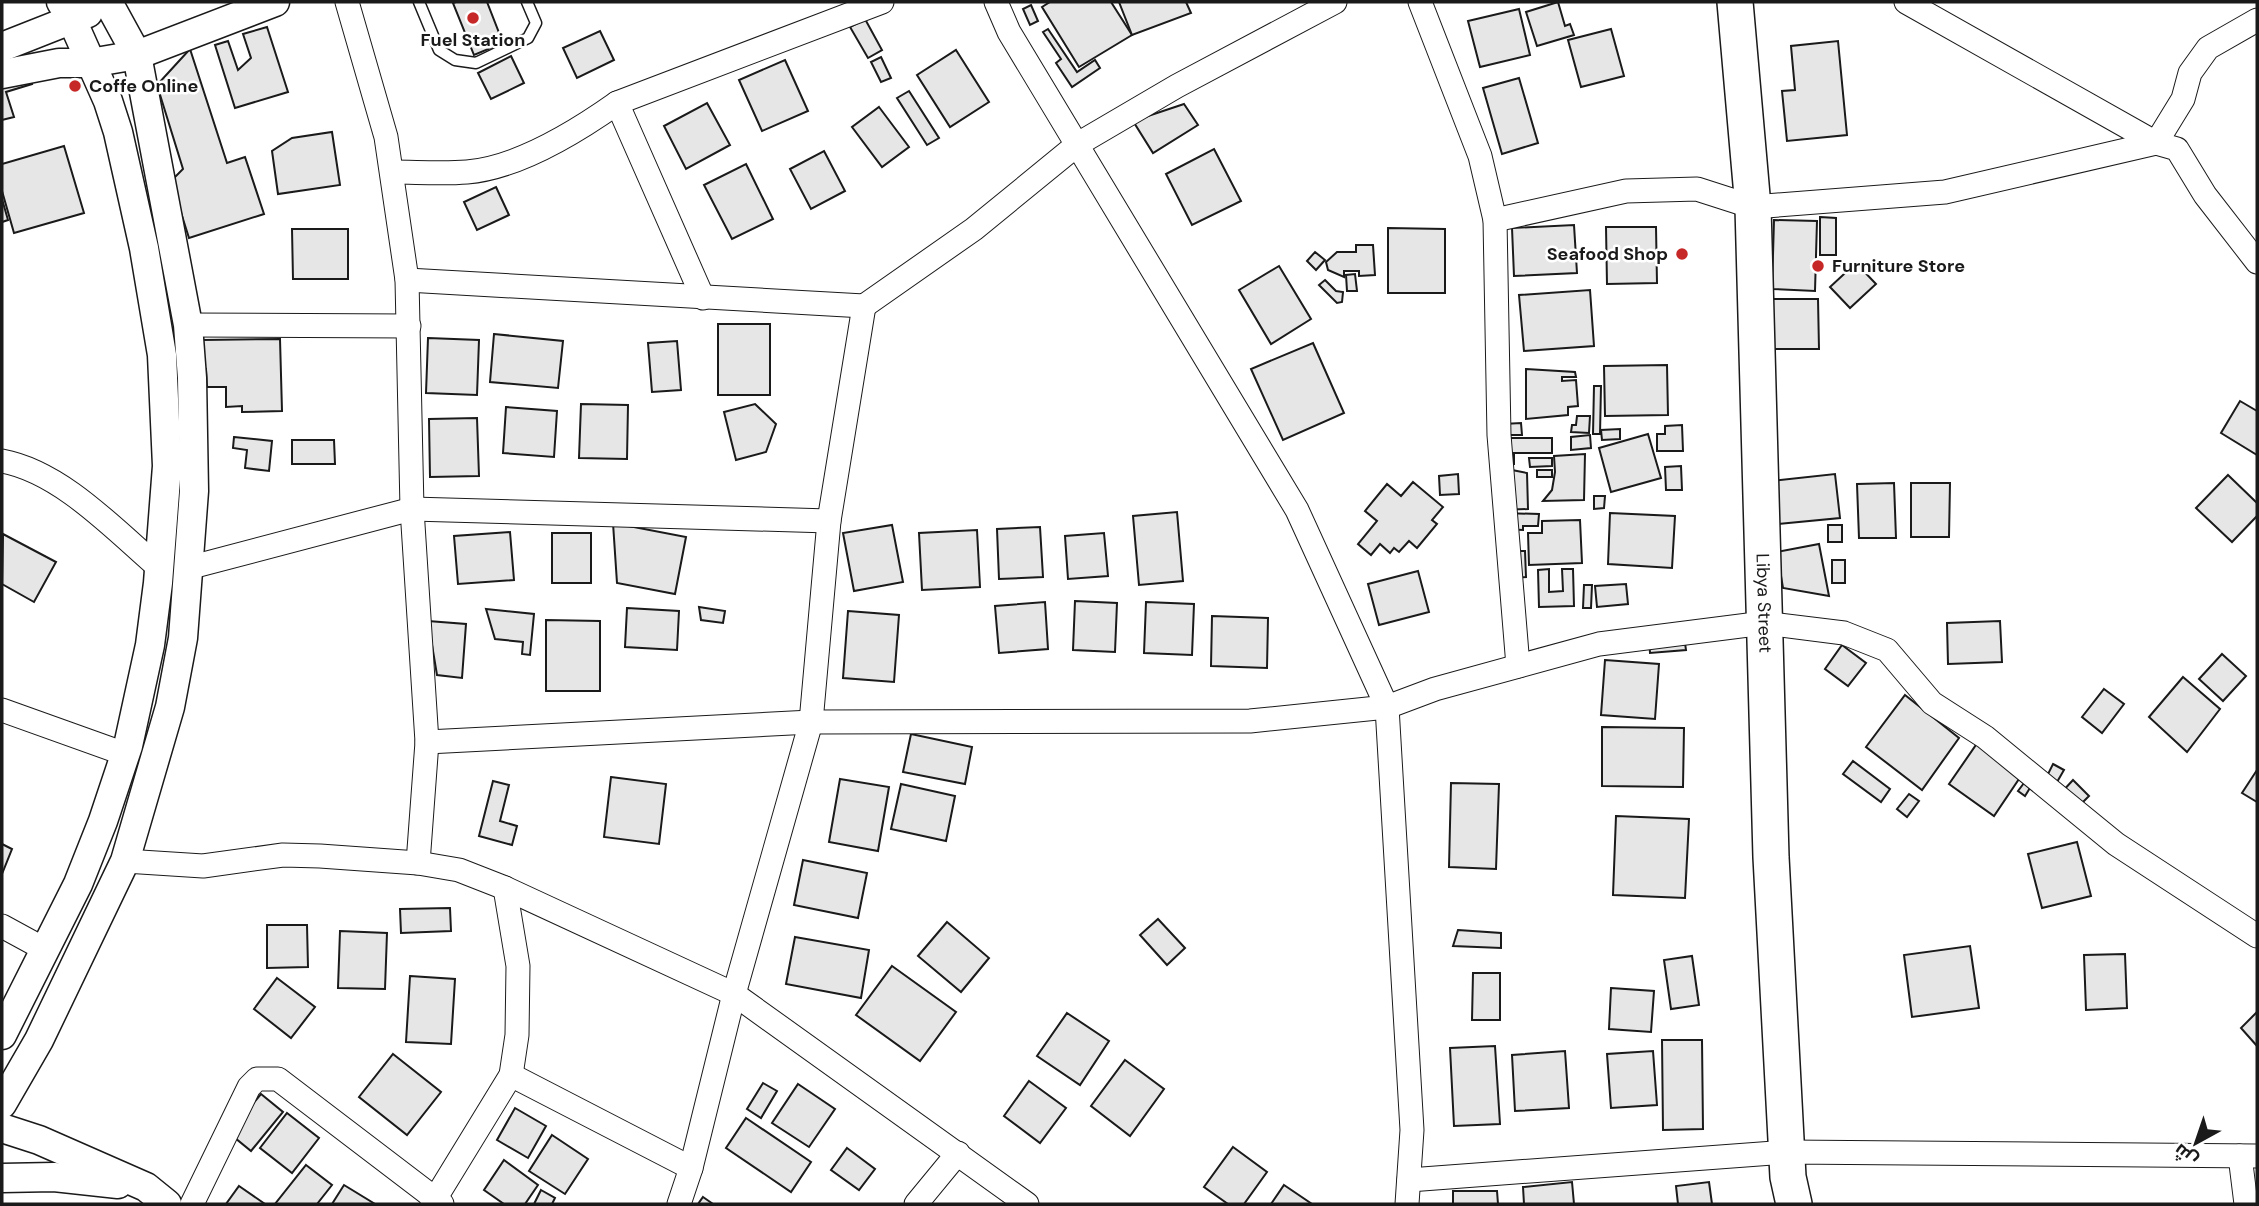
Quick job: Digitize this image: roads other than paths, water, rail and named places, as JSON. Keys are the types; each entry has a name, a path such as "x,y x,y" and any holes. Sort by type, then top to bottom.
{"main road":[{"name":"Libya Street","path":"1735,2 1753,207 1771,857 1788,1177 1794,1204"}],"street":[{"path":"2,47 66,11 110,2 137,55 188,325 194,491 183,638 174,685 125,861 39,1040 2,1104"},
{"path":"2,74 59,63 90,63 137,55 275,2"},
{"path":"347,2 386,137 407,280 411,509 427,742 418,863"},
{"path":"392,172 468,172 501,165 542,147 594,119 617,103 882,2"},
{"path":"981,2 1009,32"},
{"path":"996,2 1009,32 1297,510 1387,707 1412,1130 1407,1204"},
{"path":"407,280 864,306 974,229 1078,144 1177,86 1335,2"},
{"path":"1420,2 1480,156 1495,220 1499,435 1518,666"},
{"path":"1906,2 2156,144 2177,149 2205,195 2257,262"},
{"path":"2,1035 46,950 90,854 125,754 150,645 167,466 162,355 144,248 118,132 108,102 66,11"},
{"path":"1495,220 1626,191 1697,189 1753,207 1945,192 2156,144 2183,99 2190,73 2208,48 2257,20"},
{"path":"617,103 703,298"},
{"path":"679,1204 691,1168 734,994 811,722 829,521 864,306"},
{"path":"188,325 409,326"},
{"path":"2,461 18,464 71,493 158,567"},
{"path":"188,568 411,509 829,521"},
{"path":"427,742 811,722 1250,721 1387,707 1435,689 1599,644 1764,623 1844,633 1887,650 1932,703 1985,737 2116,844 2257,936"},
{"path":"2,710 125,754"},
{"path":"125,861 203,866 283,855 418,863 458,870 505,888 734,994 1027,1204"},
{"path":"192,1204 249,1087 257,1079 278,1079 436,1203 511,1075 517,1035 518,966 505,888"},
{"path":"2,926 46,950"},
{"path":"511,1075 691,1168"},
{"path":"2,1128 39,1140 156,1196"},
{"path":"1409,1180 1787,1152 2249,1156 2246,1204"},
{"path":"916,1204 958,1153"},
{"path":"2,1178 54,1177 156,1196"}],"lane":[{"path":"419,2 439,50 455,60 476,63 528,38 536,23 527,2"}],"place":[{"name":"Fuel Station","path":"473,18"},
{"name":"Coffe Online","path":"75,86"},
{"name":"Seafood Shop","path":"1682,254"},
{"name":"Furniture Store","path":"1818,266"}]}
